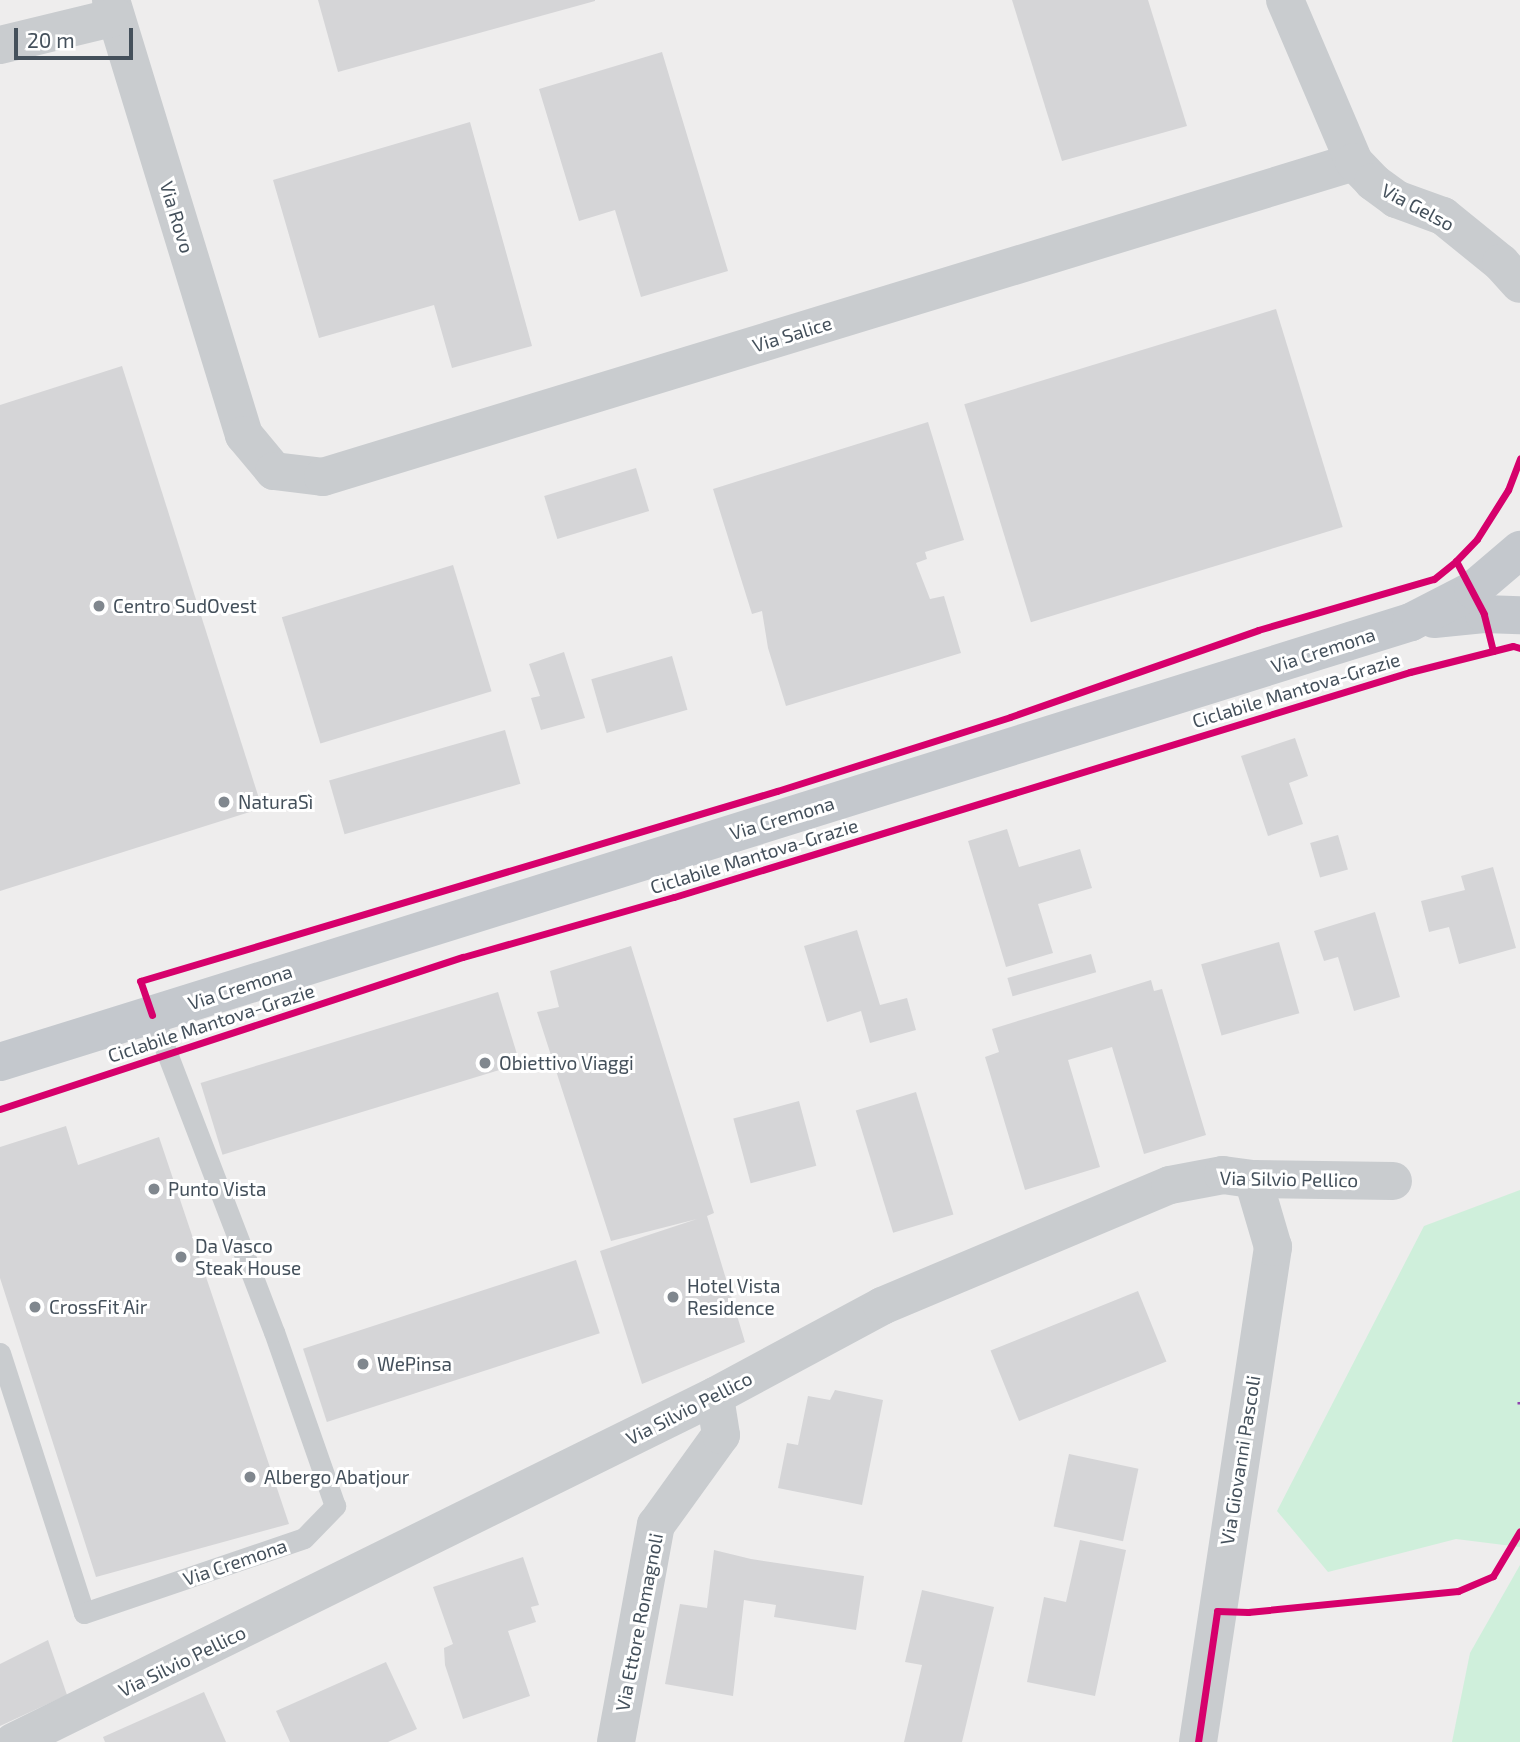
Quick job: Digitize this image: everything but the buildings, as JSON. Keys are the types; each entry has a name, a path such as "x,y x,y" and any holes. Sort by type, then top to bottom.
{"main road":[{"name":"Via Cremona","path":"0,1062 1412,622 1473,590 1520,550"},
{"name":"Via Cremona","path":"1412,622 1484,614 1520,615"}],"street":[{"name":"Via Gelso","path":"1285,0 1354,162 1373,182 1396,199 1443,216 1501,263 1520,284"},
{"path":"0,45 113,8"},
{"name":"Via Rovo","path":"113,8 244,435"},
{"name":"Via Salice","path":"244,435 274,471 323,477 1354,162"},
{"name":"Via Silvio Pellico","path":"13,1742 715,1396 882,1306 1170,1185 1223,1175 1253,1179 1393,1181"},
{"name":"Via Giovanni Pascoli","path":"1198,1742 1273,1247 1253,1179"},
{"name":"Via Ettore Romagnoli","path":"616,1742 656,1525 721,1436 715,1396"}],"lane":[{"name":"Via Cremona","path":"0,1353 84,1613 304,1538 335,1506 274,1332 152,1015"}],"green space":[{"path":"1520,1190 1520,1547 1456,1539 1328,1572 1277,1511 1424,1226"},
{"path":"1520,1565 1520,1742 1452,1742 1470,1653"}],"cycle path":[{"path":"1493,651 1484,614 1456,561 1477,539 1508,490 1520,458"},
{"path":"152,1015 140,981 777,791 1010,717 1258,630 1434,579 1456,561"},
{"name":"Ciclabile Mantova-Grazie","path":"0,1109 463,957 674,897 1410,672 1513,646 1520,648"},
{"path":"1198,1742 1217,1611 1248,1612 1458,1591 1493,1576 1520,1531"}],"place":[{"name":"Centro SudOvest","path":"99,606"},
{"name":"NaturaSì","path":"224,802"},
{"name":"Obiettivo Viaggi","path":"485,1063"},
{"name":"Punto Vista","path":"154,1189"},
{"name":"Da Vasco Steak House","path":"181,1257"},
{"name":"Hotel Vista Residence","path":"673,1297"},
{"name":"CrossFit Air","path":"35,1307"},
{"name":"WePinsa","path":"363,1364"},
{"name":"Albergo Abatjour","path":"250,1477"}]}
